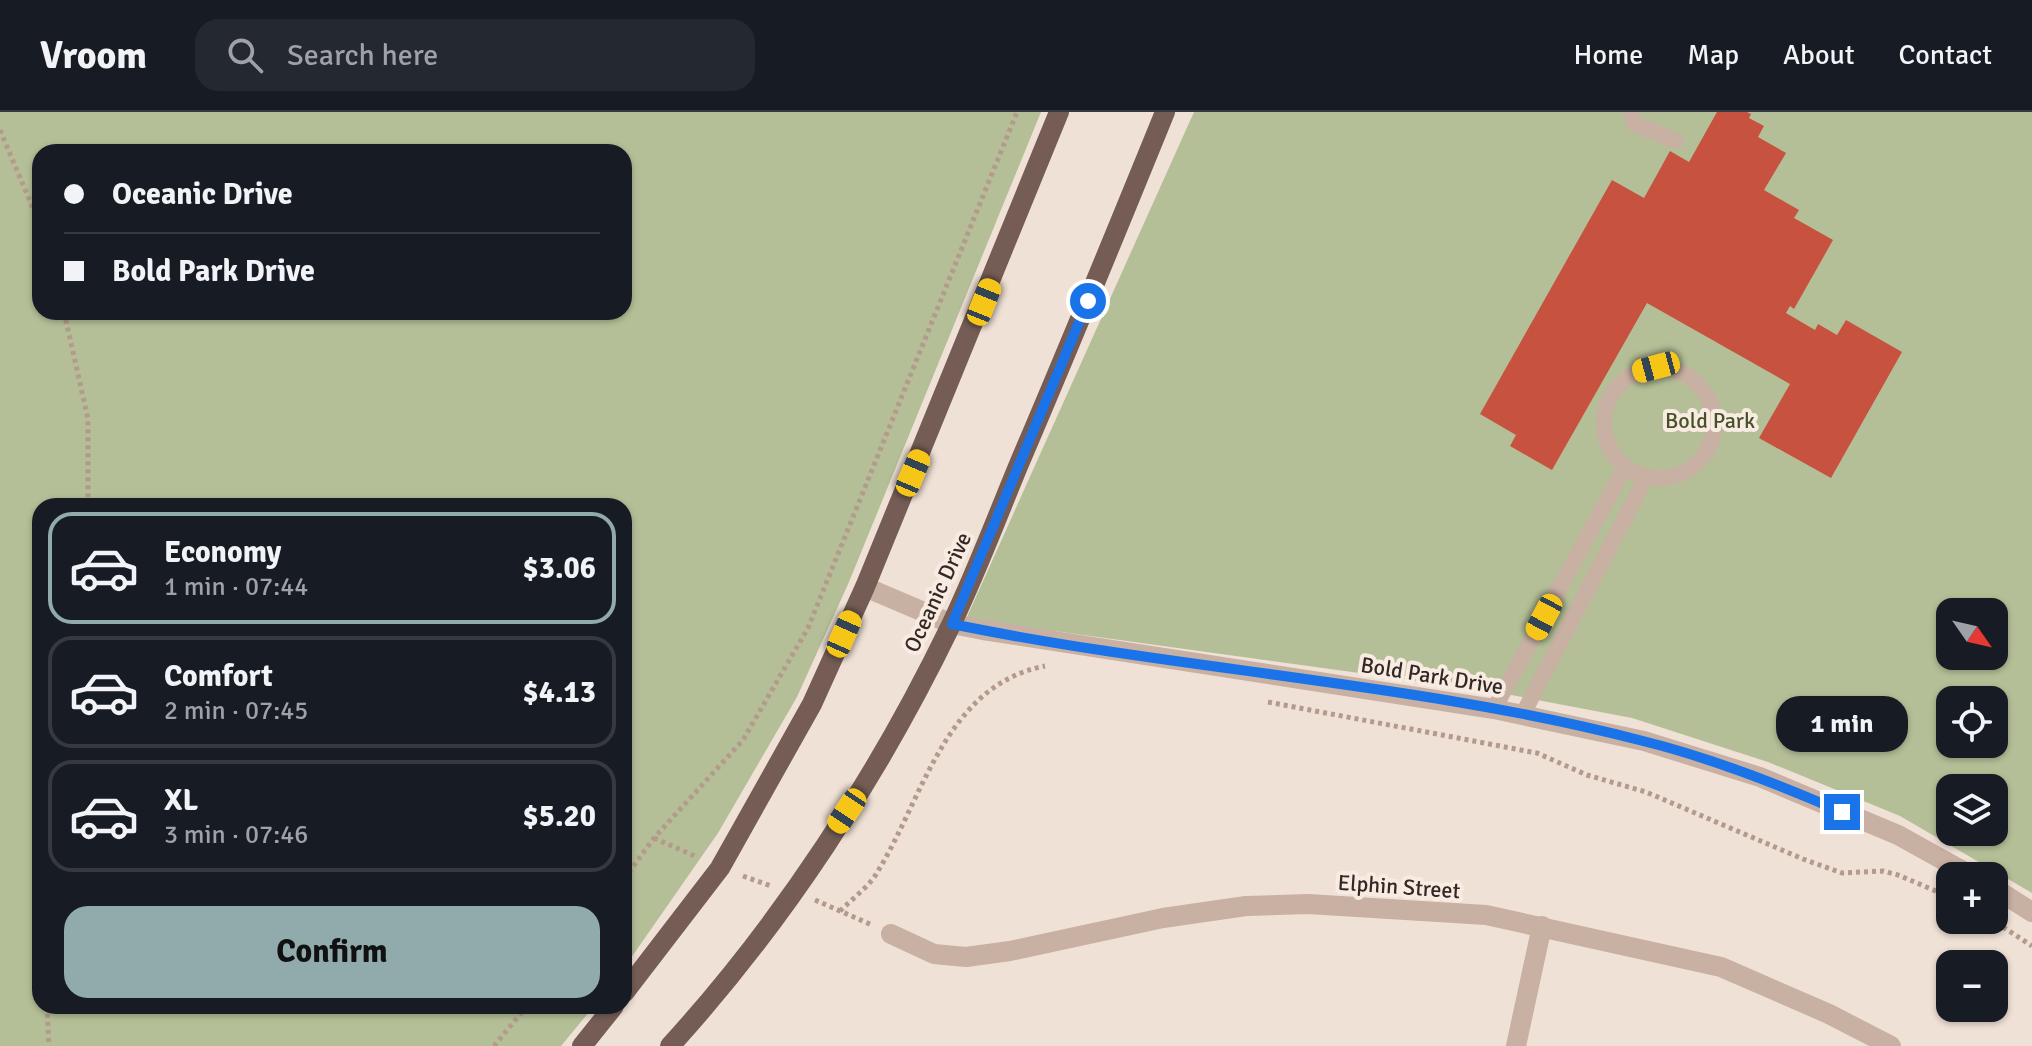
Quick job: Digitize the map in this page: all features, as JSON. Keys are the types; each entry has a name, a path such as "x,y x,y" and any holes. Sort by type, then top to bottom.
{"main road":[{"path":"632,983 720,868 812,704 865,587 1059,112"},
{"name":"Oceanic Drive","path":"670,1046 708,1004 764,931 847,811 904,715 952,624 1165,112"},
{"path":"582,1046 608,1014"}],"street":[{"name":"Bold Park Drive","path":"865,587 952,624 1494,709 1644,741 1760,777 1898,835 1947,862"},
{"path":"2008,897 2032,912"},
{"name":"Elphin Street","path":"891,934 934,954 966,957 1010,951 1163,918 1246,906 1308,904 1486,915 1721,967 1815,1007 1891,1046"},
{"path":"1516,1046 1542,926"}],"lane":[{"path":"1631,112 1635,124 1676,141"},
{"path":"1656,367 1675,369 1692,378 1705,391 1713,409 1715,427 1710,446 1699,462 1683,473 1665,478 1646,477 1625,467 1612,453 1605,435 1604,417 1610,398 1621,383 1637,372 1656,367"},
{"path":"1494,709 1625,467"},
{"path":"1523,714 1646,477"}],"path":[{"path":"632,868 654,838 743,740 808,628 1017,112"},
{"path":"0,130 32,206"},
{"path":"66,320 88,419 88,498"},
{"path":"840,911 877,874 945,741 972,704 1009,677 1043,666 1057,667"},
{"path":"1261,700 1537,753 1587,775 1646,792 1842,873 1883,871 1936,891"},
{"path":"2008,930 2032,946"},
{"path":"47,1014 49,1046"},
{"path":"494,1046 520,1014"}],"green space":[{"path":"0,112 1041,112 849,582 797,697 718,833 632,957 632,498 32,498 32,1014 587,1014 561,1046 0,1046"},
{"name":"Bold Park","path":"1194,112 2032,112 2032,893 2008,879 2008,862 1979,862 1951,846 2008,846 2008,774 1936,774 1936,837 1900,816 1768,762 1632,718 1490,691 966,619"}],"building":[{"path":"1717,112 1747,112 1751,114 1749,118 1764,126 1758,137 1786,153 1764,190 1799,210 1794,218 1833,240 1794,309 1790,306 1786,313 1815,330 1818,324 1837,335 1846,320 1902,352 1831,478 1759,438 1790,384 1647,303 1552,470 1510,446 1516,435 1480,414 1612,180 1644,198 1670,151 1689,162"}],"route":[{"path":"1088,301 952,624 1523,714 1644,741 1760,777 1842,812"}]}
